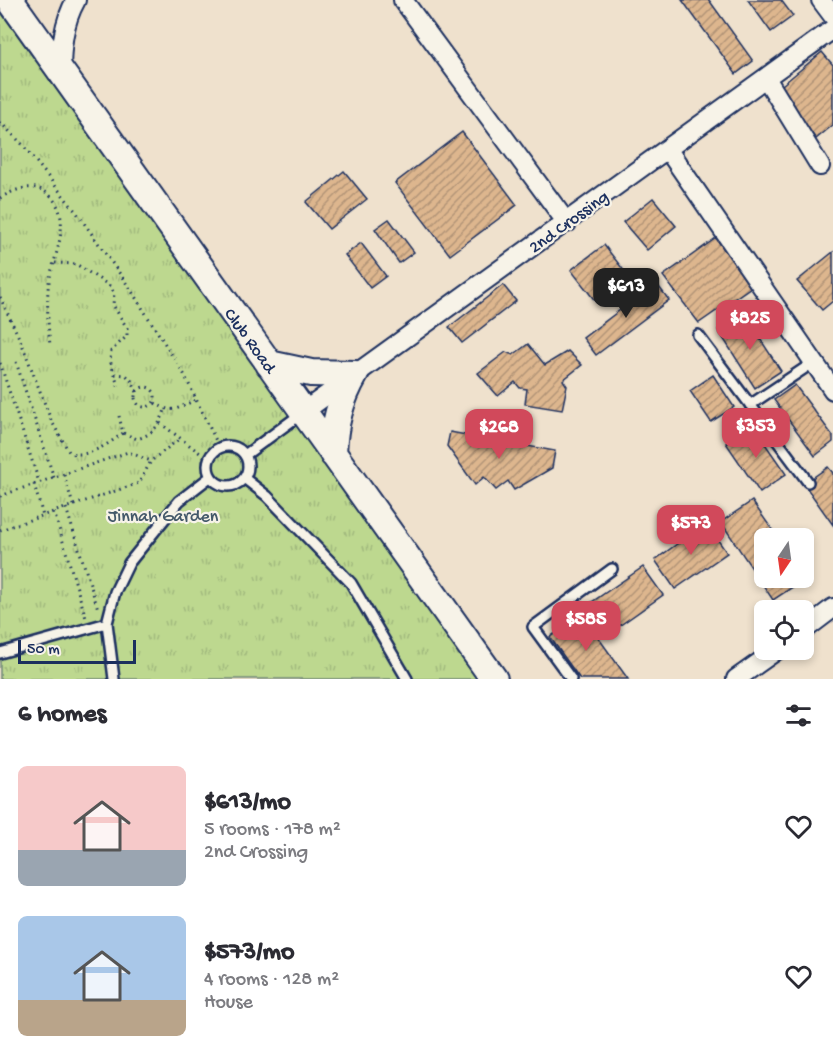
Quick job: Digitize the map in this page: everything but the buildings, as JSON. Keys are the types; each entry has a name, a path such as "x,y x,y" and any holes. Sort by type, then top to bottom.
{"main road":[{"name":"Club Road","path":"10,0 494,679"},
{"path":"269,364 311,373 355,374 338,412 333,453"}],"street":[{"path":"61,74 61,50 65,27 76,0"},
{"path":"403,0 567,222"},
{"path":"821,0 833,16"},
{"name":"2nd Crossing","path":"303,412 833,29"},
{"path":"766,78 820,166"},
{"path":"668,150 833,390"},
{"path":"814,622 833,608"},
{"path":"736,679 763,660"}],"lane":[{"path":"698,335 808,482"},
{"path":"750,405 814,362"},
{"path":"245,455 303,412"},
{"path":"225,445 237,447 245,455 248,463 244,478 237,484 227,486 218,484 210,477 207,469 208,459 214,449 219,447 225,445"},
{"path":"114,679 105,623 115,592 129,563 178,501 210,477"},
{"path":"244,478 267,496 351,583 407,679"},
{"path":"571,679 532,627 612,569"},
{"path":"0,653 105,623"}],"path":[{"path":"0,122 22,144 77,213 129,286 184,374 219,447"},
{"path":"0,198 13,190 26,187 43,190 55,200 62,221 60,242 48,288 50,345"},
{"path":"54,263 76,264 110,286 114,293 113,305 127,328 127,336 111,351 110,360 118,386"},
{"path":"0,297 22,344 51,420 69,452 81,454 101,447 123,433"},
{"path":"16,362 54,478"},
{"path":"0,363 36,483 43,516"},
{"path":"114,374 126,375 131,380 136,392 135,400 142,407 151,406 154,403 155,394 148,388 140,388 136,392"},
{"path":"154,403 165,410 173,411 196,400"},
{"path":"119,416 123,433 131,438 144,437 160,423 165,410"},
{"path":"160,423 208,459"},
{"path":"0,530 139,483 151,461 179,439"},
{"path":"0,496 128,452 151,461"},
{"path":"64,474 73,505"},
{"path":"66,508 105,623"},
{"path":"54,512 89,628"}],"green space":[{"name":"Jinnah Garden","path":"0,11 485,679 0,679"}]}
